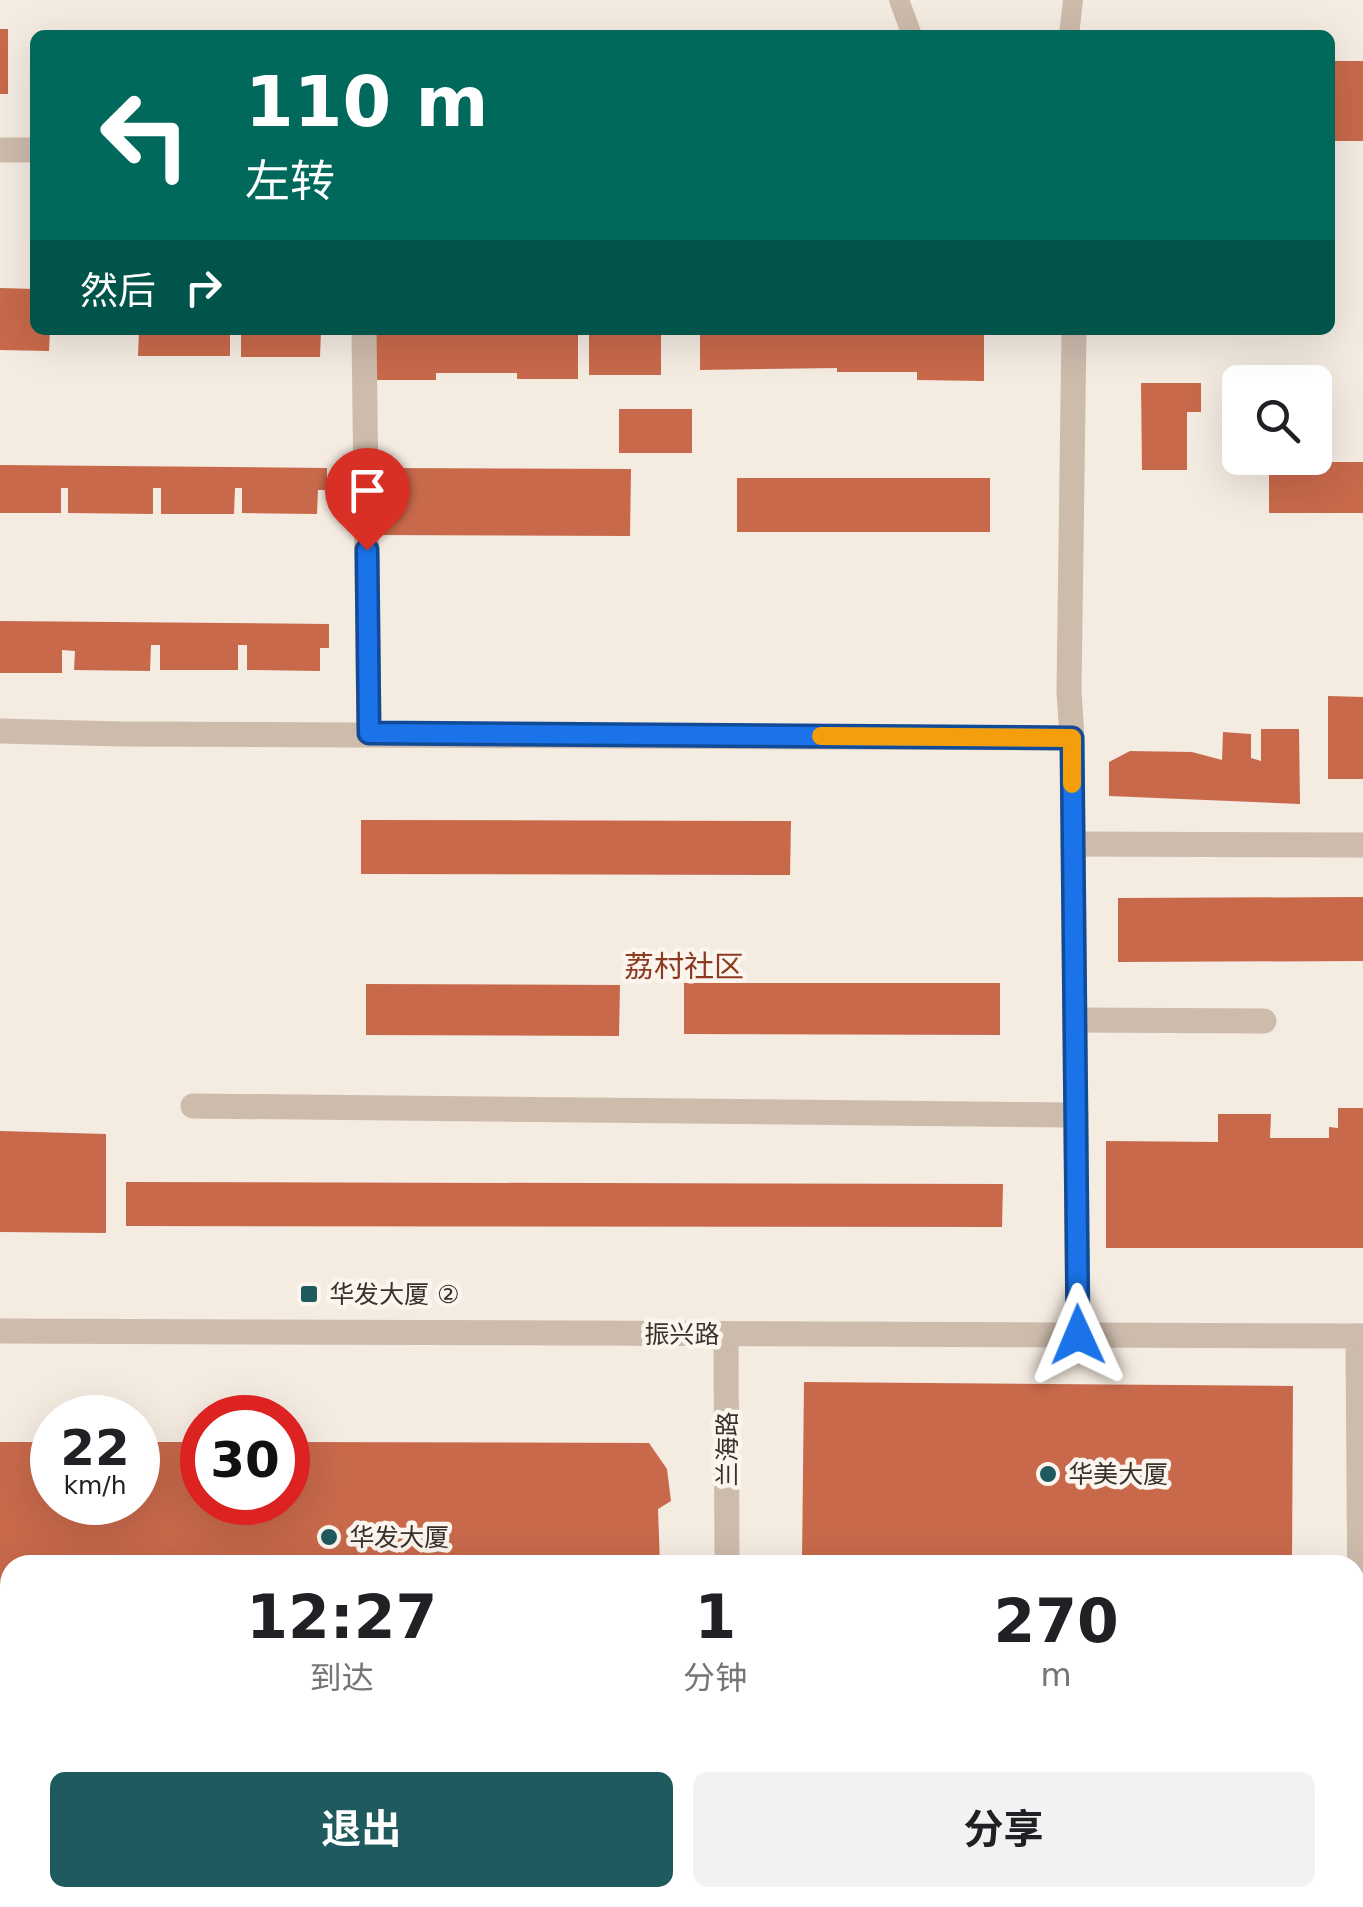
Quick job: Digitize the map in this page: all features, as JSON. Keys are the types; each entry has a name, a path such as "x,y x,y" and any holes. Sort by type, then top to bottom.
{"street":[{"path":"0,150 30,150"},
{"path":"364,335 369,733"},
{"path":"1074,335 1069,691 1078,1335"},
{"path":"0,731 1072,738"},
{"path":"1073,844 1363,844"},
{"path":"1075,1020 1264,1021"},
{"path":"194,1106 1076,1115"},
{"name":"振兴路","path":"0,1331 1361,1336"},
{"name":"兰海路","path":"726,1334 727,1555"},
{"path":"1361,1336 1362,1555"}],"lane":[{"path":"898,0 910,30"},
{"path":"1070,30 1072,0"}],"building":[{"path":"0,29 8,29 8,94 0,94"},
{"path":"1335,61 1363,61 1363,141 1335,141"},
{"path":"0,288 30,289 30,335 50,335 49,351 0,350"},
{"path":"139,335 230,335 230,356 138,356"},
{"path":"241,335 321,335 320,357 241,357"},
{"path":"372,335 578,335 578,379 517,379 517,373 436,373 436,380 372,380"},
{"path":"589,335 661,335 661,375 589,375"},
{"path":"700,335 984,335 984,381 917,380 917,372 837,372 837,368 700,370"},
{"path":"1141,383 1201,383 1201,412 1187,412 1187,470 1142,470"},
{"path":"619,409 692,409 692,453 619,453"},
{"path":"1332,462 1363,462 1363,513 1269,513 1269,475 1332,475"},
{"path":"0,465 327,468 327,490 318,490 317,514 242,513 242,488 235,488 234,514 161,514 161,488 153,488 153,514 68,513 68,488 61,488 61,513 0,513"},
{"path":"374,468 631,469 630,536 374,535"},
{"path":"737,478 990,478 990,532 737,532"},
{"path":"0,621 329,624 329,648 320,648 320,671 247,670 247,645 238,645 238,670 160,670 160,645 151,645 150,671 74,670 75,651 62,650 62,673 0,673"},
{"path":"1328,696 1363,697 1363,779 1328,779"},
{"path":"1261,729 1299,729 1300,804 1109,796 1109,762 1130,751 1192,752 1222,760 1223,732 1251,734 1251,758 1261,761"},
{"path":"361,820 791,821 790,875 361,874"},
{"path":"1363,897 1363,961 1118,962 1118,898"},
{"path":"684,983 1000,983 1000,1035 684,1034"},
{"path":"366,984 620,985 619,1036 366,1035"},
{"path":"1338,1108 1363,1108 1363,1248 1106,1248 1106,1141 1218,1142 1218,1114 1271,1114 1270,1138 1329,1138 1329,1127 1338,1128"},
{"path":"0,1131 106,1134 106,1233 0,1232"},
{"path":"126,1182 1003,1184 1002,1227 126,1226"},
{"name":"华美大厦","path":"804,1382 1293,1386 1292,1555 802,1555"},
{"name":"华发大厦","path":"0,1442 30,1442 30,1525 160,1525 160,1442 180,1442 180,1525 310,1525 310,1442 649,1443 667,1469 671,1501 658,1509 660,1555 0,1555"}],"slow traffic":[{"path":"821,736 1072,738 1072,784"}],"place":[{"name":"华发大厦 ②","path":"309,1294"},
{"name":"华美大厦","path":"1048,1474"},
{"name":"华发大厦","path":"329,1537"}],"district":[{"name":"荔村社区","path":"684,967"}],"route":[{"path":"367,550 369,733 1072,738 1078,1335"}]}
